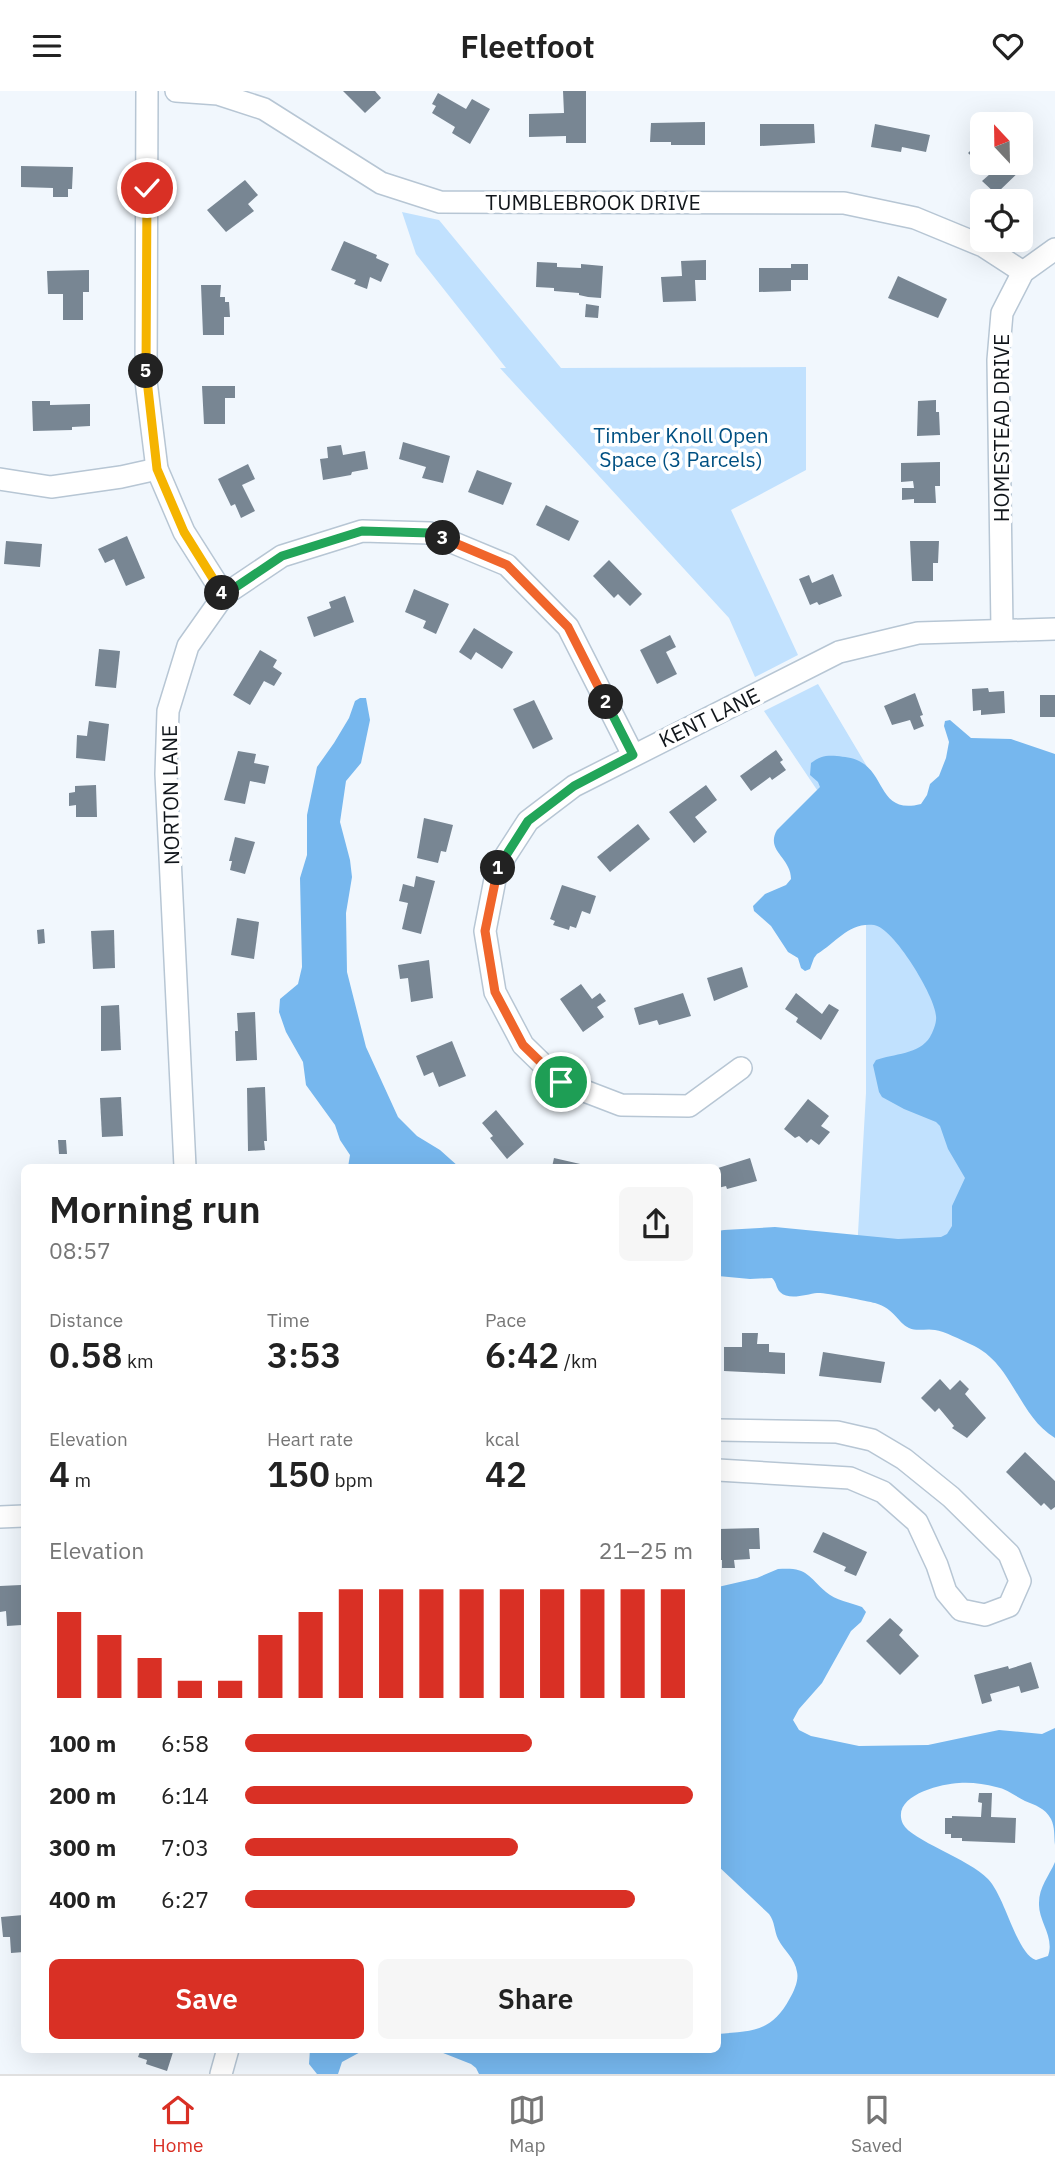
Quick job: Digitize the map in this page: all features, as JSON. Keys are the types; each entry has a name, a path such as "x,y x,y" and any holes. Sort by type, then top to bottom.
{"street":[{"path":"147,91 146,381 157,469 184,532 224,595"},
{"name":"TUMBLEBROOK DRIVE","path":"176,91 218,94 264,109 381,183 440,202 844,203 915,218 983,246 1023,272"},
{"name":"HOMESTEAD DRIVE","path":"1002,629 998,360 1002,313 1023,272 1055,249"},
{"path":"0,479 51,487 157,469"},
{"name":"NORTON LANE","path":"185,1164 166,775 168,711 188,646 224,595 282,556 350,534 362,531 430,533 507,565 568,627 633,755"},
{"name":"KENT LANE","path":"741,1068 689,1105 621,1105 561,1082 523,1045 495,992 485,931 498,869 528,821 574,786 839,652 918,633 1055,629"},
{"path":"721,1430 837,1432 872,1440 904,1459 951,1497 1009,1554 1020,1581 1009,1606 985,1615 961,1610 946,1592 937,1565 917,1523 883,1492 850,1478 721,1470"},
{"path":"0,1517 21,1516"},
{"path":"221,2074 227,2053"}],"green space":[{"name":"Timber Knoll Open Space (3 Parcels)","path":"402,212 439,220 561,368 806,367 806,470 731,510 798,655 755,677 729,618 500,368 506,368 416,254"},
{"path":"818,684 909,837 974,813 974,1270 856,1268 866,1093 866,881 856,848 764,711"}],"shaded area":[{"path":"366,698 370,720 361,763 346,781 340,822 352,877 346,913 347,972 366,1047 398,1117 417,1136 440,1150 456,1164 348,1164 350,1155 340,1140 335,1125 306,1085 303,1062 286,1032 279,1012 280,999 298,984 302,967 300,878 307,855 307,815 317,767 349,718 355,701"},
{"path":"950,720 971,738 1011,739 1055,754 1055,1438 1032,1416 996,1363 970,1344 939,1331 909,1328 887,1309 875,1303 821,1293 788,1296 780,1292 772,1278 721,1276 721,1230 775,1227 898,1239 941,1237 947,1234 952,1226 952,1206 965,1178 948,1149 940,1126 882,1097 873,1065 876,1060 920,1047 926,1043 933,1030 936,1018 934,1006 912,964 892,937 874,925 865,925 850,930 817,954 810,969 805,971 798,958 788,952 771,926 754,911 753,906 765,894 786,885 791,879 787,865 776,849 774,837 777,830 820,787 810,775 811,763 821,757 848,757 868,767 884,792 897,804 921,804 930,784 939,776 946,758 949,742 945,721"},
{"path":"778,1569 795,1569 810,1577 830,1595 862,1607 866,1612 861,1622 851,1631 822,1683 799,1709 793,1720 799,1730 811,1736 859,1746 928,1745 999,1730 1042,1734 1055,1728 1055,1845 1053,1825 1046,1812 1007,1791 987,1785 959,1783 930,1789 910,1799 901,1814 903,1824 917,1837 968,1864 988,1879 1023,1947 1036,1960 1048,1956 1050,1949 1039,1910 1039,1897 1055,1862 1055,2074 479,2074 471,2064 443,2053 721,2053 721,2034 760,2028 769,2024 783,2009 797,1982 796,1967 778,1939 769,1914 721,1869 721,1586 757,1578"},
{"path":"310,2053 359,2053 342,2062 338,2074 317,2074 309,2064"}],"building":[{"path":"343,91 375,91 381,98 365,113"},
{"path":"563,91 586,91 586,143 566,143 566,136 529,137 529,114 564,113"},
{"path":"438,93 466,109 472,99 490,109 470,144 452,133 455,127 432,113 436,106 432,104"},
{"path":"705,122 705,145 650,142 651,123"},
{"path":"760,124 814,124 815,143 760,146"},
{"path":"875,124 930,135 926,152 902,147 901,152 871,147"},
{"path":"21,166 73,167 72,189 68,189 68,197 53,197 53,188 21,187"},
{"path":"989,175 1016,175 1001,189 991,189 982,181"},
{"path":"245,180 258,195 248,204 254,211 226,232 207,210"},
{"path":"344,241 377,255 376,258 389,264 381,282 370,277 367,289 354,284 356,280 331,270"},
{"path":"706,260 706,280 695,280 696,301 663,302 661,277 682,276 681,261"},
{"path":"537,262 557,263 557,267 581,268 581,264 603,266 601,298 536,287"},
{"path":"791,264 808,264 808,280 791,280 791,291 759,292 759,268 791,268"},
{"path":"89,270 89,292 83,292 83,320 63,320 63,294 48,294 47,271"},
{"path":"898,276 947,299 938,318 888,298"},
{"path":"201,285 221,285 220,297 225,297 225,302 229,302 230,317 224,317 224,335 203,335"},
{"path":"586,304 599,306 598,318 585,317"},
{"path":"202,386 235,386 235,398 225,398 225,424 204,424"},
{"path":"936,400 940,435 917,436 918,401"},
{"path":"32,401 50,401 50,405 90,404 90,426 72,427 72,430 33,431"},
{"path":"403,442 450,456 443,483 422,478 426,467 399,459"},
{"path":"341,445 343,455 365,451 368,469 323,480 320,459 328,458 327,447"},
{"path":"940,462 940,486 935,486 936,503 902,500 902,488 914,488 913,481 901,482 901,463"},
{"path":"248,464 255,479 242,485 255,511 241,518 235,504 231,506 218,479"},
{"path":"477,470 512,483 503,505 468,492"},
{"path":"546,505 579,521 569,541 536,525"},
{"path":"127,536 145,578 126,586 114,559 105,563 98,549"},
{"path":"6,541 42,544 40,567 4,564"},
{"path":"910,541 939,541 938,563 933,563 933,581 912,581"},
{"path":"609,560 642,594 630,606 618,594 614,598 593,576"},
{"path":"833,574 842,596 819,605 817,602 810,605 799,579 809,575 812,583"},
{"path":"414,589 449,604 436,634 423,628 426,621 405,612"},
{"path":"345,596 354,622 314,637 307,617 331,608 329,602"},
{"path":"474,628 513,652 502,669 476,652 471,660 459,652"},
{"path":"670,635 676,647 666,652 677,674 657,684 640,650"},
{"path":"99,649 120,651 116,688 95,686"},
{"path":"260,650 277,660 273,667 282,673 274,686 264,681 250,705 233,695"},
{"path":"988,688 989,692 1004,691 1005,713 981,715 981,710 973,711 972,689"},
{"path":"915,693 924,726 914,730 910,720 892,725 884,706"},
{"path":"1040,695 1055,695 1055,717 1040,717"},
{"path":"534,700 553,739 533,749 513,709"},
{"path":"89,721 109,724 105,761 76,758 77,735 87,736"},
{"path":"776,750 786,770 772,780 770,777 751,791 740,776"},
{"path":"238,751 256,754 254,763 269,766 265,784 250,781 245,804 224,800"},
{"path":"96,785 97,817 76,817 76,805 69,806 69,793 75,792 75,786"},
{"path":"706,785 717,800 695,817 707,832 694,843 669,812"},
{"path":"424,818 453,825 446,852 441,851 438,863 417,858"},
{"path":"638,824 650,839 610,872 597,857"},
{"path":"235,837 255,842 245,874 230,870 232,861 229,861"},
{"path":"416,876 435,881 421,934 402,929 408,903 399,901 403,884 414,887"},
{"path":"562,885 596,896 590,914 582,911 576,928 570,926 569,930 553,925 555,921 550,919"},
{"path":"237,918 259,922 254,959 231,955"},
{"path":"44,929 45,943 38,944 37,930"},
{"path":"114,930 115,968 93,969 91,931"},
{"path":"429,960 433,998 411,1002 408,978 400,979 398,965"},
{"path":"742,967 748,987 714,1001 707,978"},
{"path":"581,984 592,999 600,993 606,1001 597,1007 604,1017 583,1032 560,999"},
{"path":"683,993 691,1016 659,1025 657,1020 639,1025 634,1008"},
{"path":"796,993 822,1014 829,1004 839,1010 821,1040 796,1022 798,1018 785,1009"},
{"path":"119,1005 121,1050 101,1051 101,1006"},
{"path":"255,1012 257,1060 236,1061 237,1013"},
{"path":"452,1041 466,1076 439,1087 433,1072 424,1076 416,1056"},
{"path":"265,1087 265,1150 248,1151 247,1088"},
{"path":"121,1097 123,1136 102,1137 100,1098"},
{"path":"808,1099 829,1116 821,1126 830,1132 819,1145 811,1139 807,1143 799,1136 795,1138 784,1129"},
{"path":"496,1110 524,1144 507,1159 482,1123"},
{"path":"58,1140 66,1140 67,1154 59,1154"},
{"path":"554,1158 580,1164 553,1164"},
{"path":"750,1158 757,1181 727,1189 726,1186 721,1187 721,1167"},
{"path":"742,1333 758,1333 757,1344 769,1344 769,1352 785,1353 785,1374 724,1371 724,1347 742,1347"},
{"path":"823,1352 885,1362 881,1383 819,1376"},
{"path":"940,1379 950,1390 960,1380 969,1389 965,1394 986,1418 967,1438 952,1428 954,1426 939,1408 935,1412 921,1398"},
{"path":"1025,1452 1055,1481 1055,1507 1051,1510 1044,1503 1041,1506 1006,1472"},
{"path":"759,1528 760,1549 749,1549 750,1559 734,1560 735,1568 722,1568 721,1529"},
{"path":"823,1532 867,1552 856,1576 844,1571 846,1567 813,1552"},
{"path":"21,1585 21,1625 7,1626 6,1611 0,1612 0,1586"},
{"path":"890,1618 903,1630 899,1635 919,1656 900,1675 866,1641"},
{"path":"1031,1662 1039,1688 1021,1693 1019,1686 990,1694 992,1701 982,1704 974,1675"},
{"path":"979,1793 992,1793 991,1817 1016,1818 1015,1843 962,1841 962,1838 951,1838 951,1834 945,1834 945,1818 981,1817 982,1803 978,1802"},
{"path":"21,1915 21,1952 11,1953 10,1937 3,1937 1,1917"},
{"path":"140,2053 173,2053 167,2071 146,2064 147,2060 138,2057"}],"route":[{"path":"147,188 146,381 157,469 184,532 224,595 282,556 362,531 430,533 507,565 568,627 633,755 574,786 528,821 498,869 485,931 495,992 523,1045 561,1082"}]}
